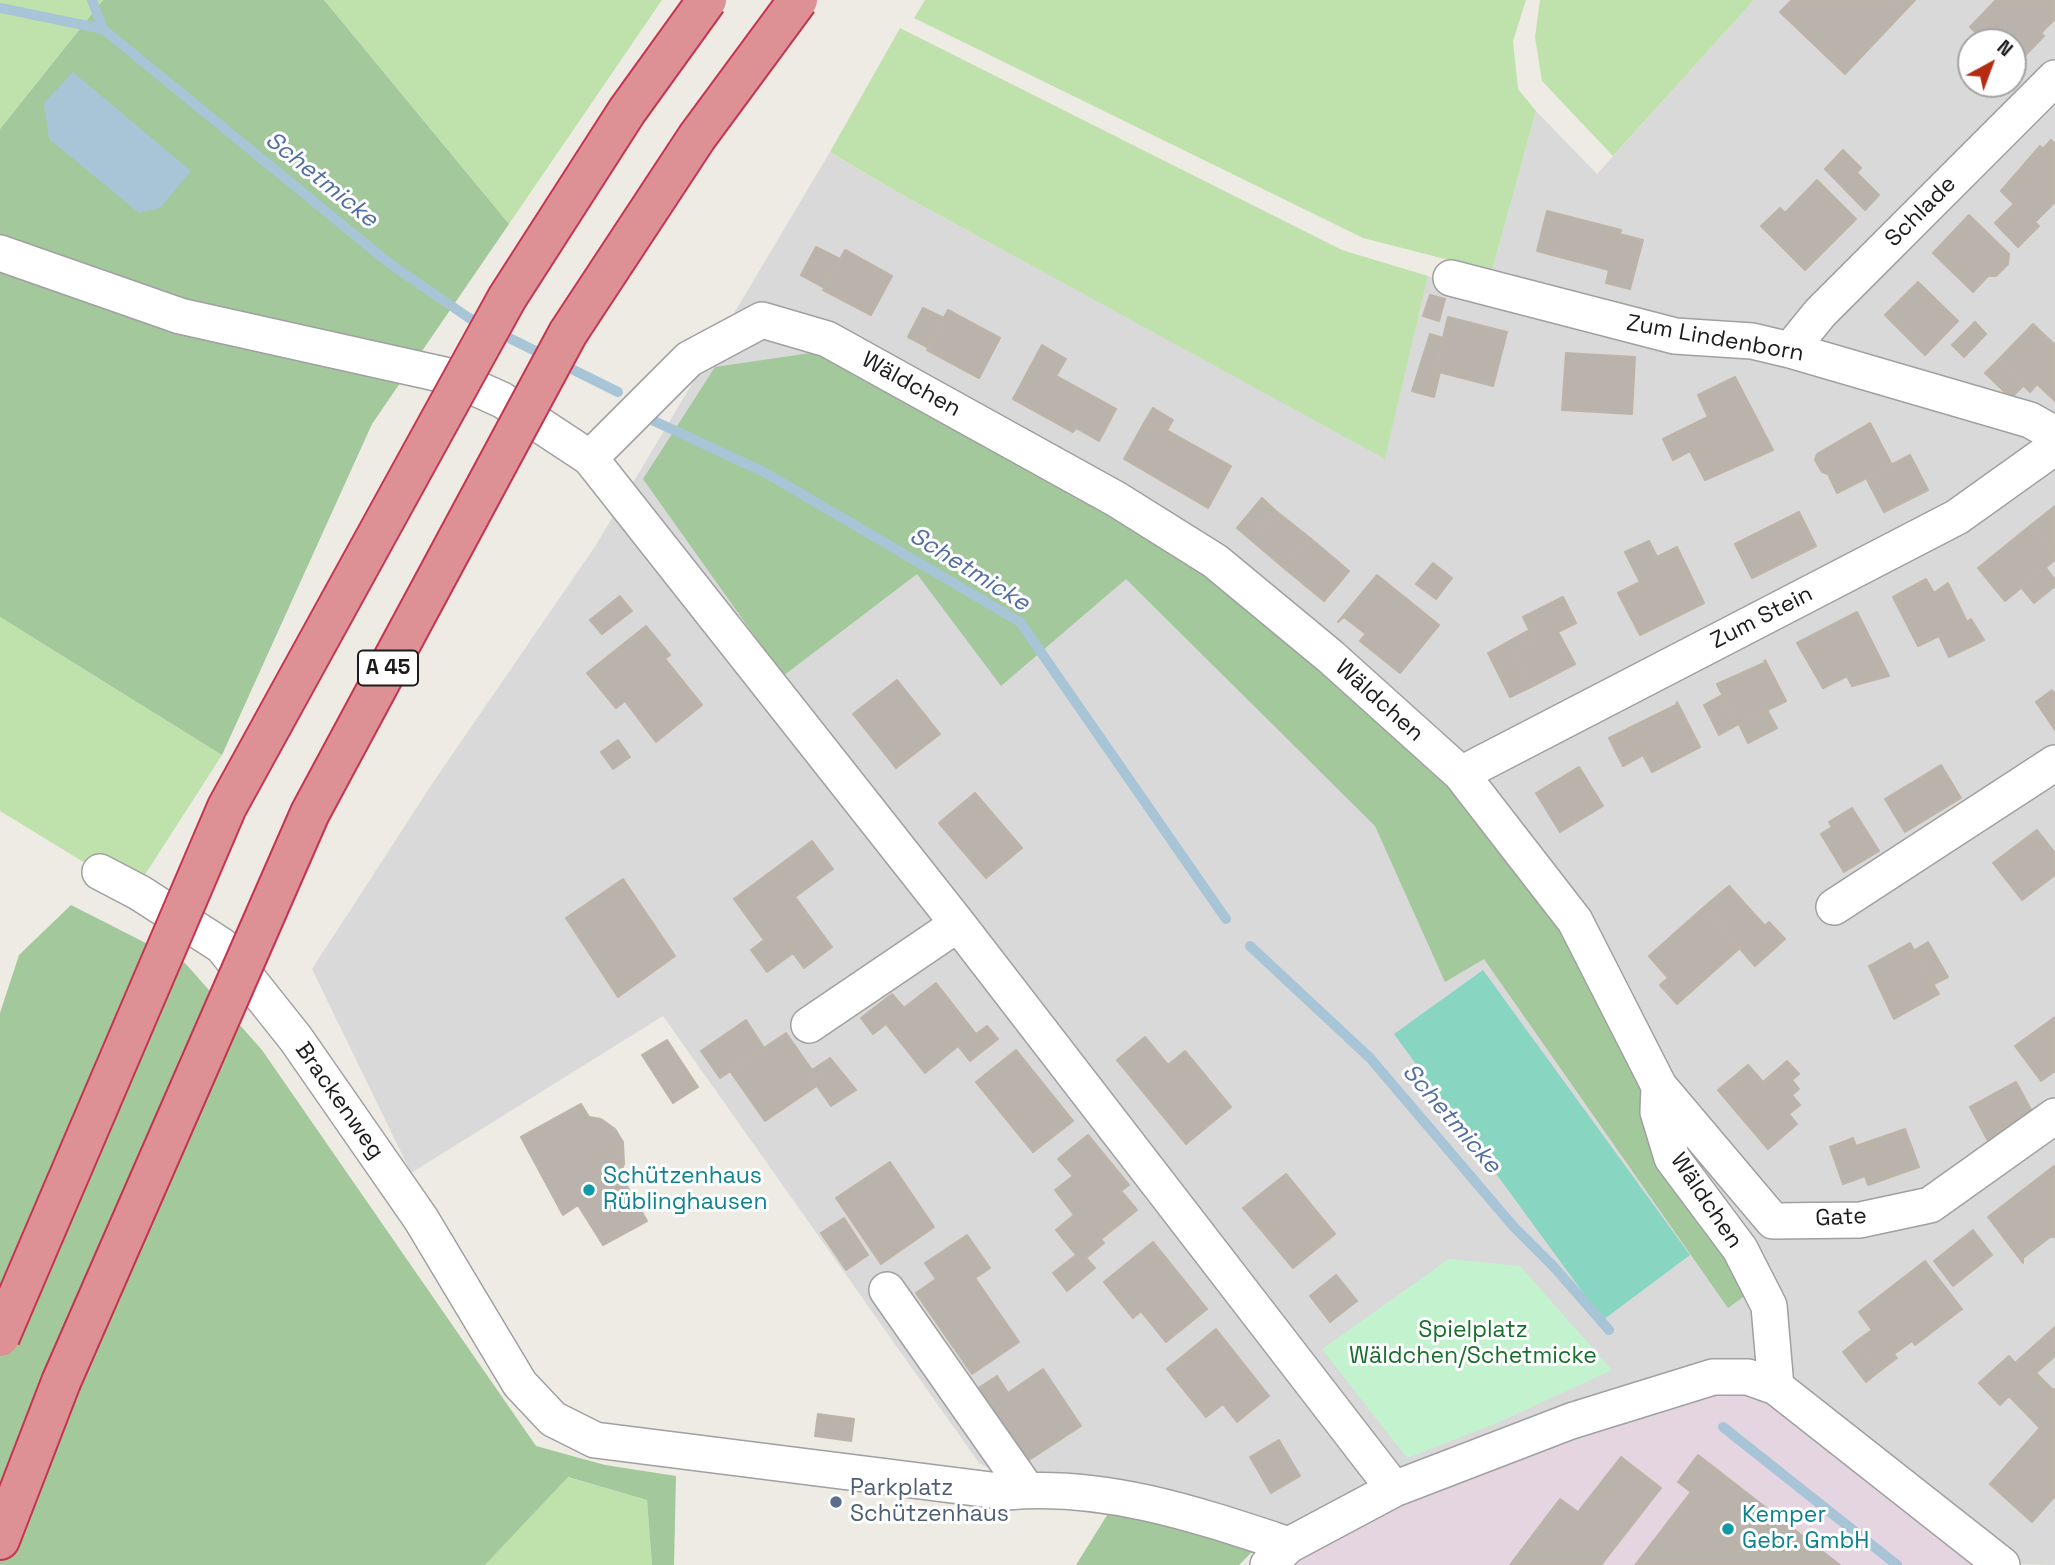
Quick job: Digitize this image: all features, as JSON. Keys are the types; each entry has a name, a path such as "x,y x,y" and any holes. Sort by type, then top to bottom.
{"highway":[{"path":"0,1337 227,807 507,298 627,111 707,0"},
{"name":"A 45","path":"0,1540 61,1382 310,813 568,333 696,137 798,0"}],"street":[{"name":"Schlade","path":"1790,350 1820,313 2055,78"},
{"path":"0,253 180,316 449,376 502,400 590,458 958,924 1394,1489"},
{"name":"Zum Lindenborn","path":"1451,278 1675,337 1752,341 1790,350 2030,420 2055,434"},
{"name":"Wäldchen","path":"590,458 689,359 762,320 827,339 1116,499 1215,561 1331,657 1461,774 1575,921 1659,1086 1658,1112 1672,1158 1740,1249 1769,1306 1776,1387"},
{"name":"Zum Stein","path":"1461,774 1957,517 2055,447"},
{"path":"1834,907 2055,763"},
{"name":"Brackenweg","path":"100,872 139,893 222,946 296,1039 421,1219 520,1384 553,1419 595,1440 1007,1492 1027,1490 1137,1500 1171,1507 1278,1555"},
{"path":"809,1025 958,924"},
{"name":"Gate","path":"1659,1086 1773,1221 1860,1220 1930,1205 2055,1116"},
{"path":"887,1290 1027,1490"},
{"path":"1278,1555 1394,1489 1571,1421 1713,1377 1748,1377 1776,1387 1839,1433 2002,1565"}],"shaded area":[{"path":"1754,0 2055,0 2055,1565 1289,1545 1027,1490 979,1463 663,1016 411,1173 312,969 434,781 596,545 830,152 899,193 1385,458 1428,276 1486,293 1536,111 1597,174"},
{"path":"1748,1377 2001,1565 1268,1565 1394,1489"}],"green space":[{"path":"0,0 103,0 0,129"},
{"path":"103,0 324,0 509,224 372,424 222,755 0,617 0,129"},
{"path":"324,0 662,0 509,224"},
{"path":"925,0 1526,0 1513,41 1518,89 1536,111 1492,271 1363,238 914,18"},
{"path":"1540,0 1754,0 1613,156 1542,81 1535,37"},
{"path":"900,28 1342,250 1428,276 1385,459 899,193 830,152"},
{"path":"831,350 1200,551 1392,726 1573,919 1672,1097 1753,1290 1728,1308 1484,959 1445,982 1375,826 1126,579 1001,686 917,574 783,676 643,479 715,367"},
{"path":"0,617 222,755 139,884 100,872 0,811"},
{"path":"71,905 185,963 262,1050 536,1446 605,1465 676,1476 674,1565 652,1565 647,1500 568,1477 485,1565 0,1565 0,1013 19,955"},
{"path":"1483,970 1690,1255 1603,1320 1394,1034"},
{"name":"Spielplatz Wäldchen/Schetmicke","path":"1449,1259 1520,1266 1612,1370 1497,1423 1407,1458 1322,1349"},
{"path":"567,1477 647,1500 652,1565 485,1565"},
{"path":"1109,1512 1267,1537 1239,1565 1076,1565"}],"water":[{"path":"73,72 191,171 160,208 139,213 49,139 44,103"}],"building":[{"path":"1792,0 1915,0 1845,74 1780,12"},
{"path":"1996,0 2055,0 2055,19 2041,33 2044,36 2027,54 2027,28 1970,27"},
{"path":"2051,140 2055,144 2055,202 2035,222 2039,226 2018,247 1995,223 2014,204 2001,191 2040,146 2043,149"},
{"path":"1843,150 1861,168 1857,173 1879,195 1865,210 1825,169"},
{"path":"1817,180 1856,219 1805,270 1761,226 1780,208 1785,213"},
{"path":"1547,211 1621,230 1620,234 1643,240 1630,289 1606,283 1609,270 1537,251"},
{"path":"1969,215 2009,254 2008,264 1996,276 1988,276 1973,292 1933,253"},
{"path":"816,247 840,259 825,288 801,275"},
{"path":"845,250 892,276 871,315 823,290"},
{"path":"1918,282 1958,321 1925,355 1885,315"},
{"path":"1430,295 1445,299 1439,321 1423,316"},
{"path":"923,308 944,318 929,348 908,337"},
{"path":"948,310 1000,338 979,378 927,350"},
{"path":"1448,317 1507,332 1493,386 1435,371"},
{"path":"1975,322 1986,334 1964,357 1952,345"},
{"path":"2033,324 2055,345 2055,401 2037,384 2030,392 1998,360"},
{"path":"1430,334 1443,338 1435,371 1440,372 1434,397 1412,391"},
{"path":"1042,345 1066,359 1056,376 1116,409 1099,441 1076,428 1073,432 1013,399"},
{"path":"1566,353 1635,357 1632,414 1562,410"},
{"path":"1998,360 2024,385 2011,398 1985,373"},
{"path":"1735,377 1773,450 1705,480 1690,451 1673,460 1663,439 1708,417 1698,395"},
{"path":"1153,408 1173,420 1167,430 1161,427 1159,432 1144,423"},
{"path":"1144,423 1159,432 1161,427 1231,466 1208,508 1124,459"},
{"path":"1870,423 1892,465 1837,493 1828,474 1822,472 1815,460 1817,454"},
{"path":"1910,455 1928,490 1884,512 1866,478"},
{"path":"1262,498 1276,511 1251,540 1237,528"},
{"path":"2055,506 2055,556 2031,525"},
{"path":"1276,511 1310,538 1284,568 1251,540"},
{"path":"1799,512 1816,546 1752,578 1735,544"},
{"path":"2031,525 2055,556 2055,560 2005,601 1978,568"},
{"path":"1310,538 1349,571 1324,601 1284,568"},
{"path":"1649,541 1657,557 1677,547 1704,603 1640,635 1618,593 1640,582 1625,552"},
{"path":"1433,563 1452,578 1436,599 1416,584"},
{"path":"2046,568 2055,580 2055,586 2034,603 2021,587"},
{"path":"1377,575 1439,625 1400,673 1360,641 1366,634 1344,617 1338,622"},
{"path":"1926,579 1934,593 1948,583 1967,622 1971,619 1984,640 1949,657 1939,636 1918,646 1893,597"},
{"path":"620,596 632,611 602,634 590,620"},
{"path":"1563,597 1576,623 1558,632 1575,664 1531,687 1513,652 1535,642 1523,617"},
{"path":"1857,612 1889,676 1852,686 1847,676 1823,688 1797,643"},
{"path":"646,626 670,655 665,659 702,705 656,742 625,701 616,708 587,673"},
{"path":"1529,630 1535,642 1513,652 1531,687 1510,697 1488,653"},
{"path":"1765,660 1786,701 1737,725 1717,684 1764,663"},
{"path":"897,680 940,734 896,768 853,714"},
{"path":"2052,690 2055,694 2055,730 2036,702"},
{"path":"1722,695 1737,725 1719,735 1704,705"},
{"path":"1677,702 1700,747 1652,772 1643,755 1623,766 1609,738 1676,705"},
{"path":"1767,710 1777,728 1748,743 1739,724"},
{"path":"618,740 630,757 613,769 601,752"},
{"path":"1941,765 1961,798 1905,832 1885,799"},
{"path":"1579,767 1603,806 1560,832 1536,793"},
{"path":"975,793 1022,848 986,878 939,823"},
{"path":"1852,808 1879,851 1844,872 1821,834 1832,827 1829,822"},
{"path":"2037,830 2055,853 2055,875 2022,900 1993,863"},
{"path":"812,841 833,869 795,897 832,947 804,968 793,953 767,972 751,950 764,940 734,899"},
{"path":"623,879 675,956 618,997 566,918"},
{"path":"1729,886 1765,926 1769,922 1785,939 1755,966 1704,907"},
{"path":"1704,907 1740,948 1677,1004 1660,985 1668,978 1649,956"},
{"path":"1928,942 1948,977 1934,984 1915,950"},
{"path":"1910,943 1939,994 1894,1019 1869,966"},
{"path":"936,983 976,1034 987,1026 998,1039 970,1061 958,1046 925,1073 886,1024 873,1034 861,1018 892,994 904,1008"},
{"path":"2055,1017 2055,1071 2041,1081 2015,1046"},
{"path":"746,1020 764,1048 720,1078 701,1051"},
{"path":"786,1033 821,1083 765,1121 730,1071"},
{"path":"1145,1037 1168,1065 1185,1051 1231,1107 1186,1144 1117,1060"},
{"path":"667,1040 698,1087 673,1103 642,1055"},
{"path":"1016,1050 1073,1121 1033,1152 976,1082"},
{"path":"830,1058 856,1090 831,1106 817,1086 821,1083 812,1070"},
{"path":"1787,1061 1799,1074 1792,1080 1799,1089 1792,1095 1800,1105 1789,1114 1797,1124 1768,1149 1718,1090 1748,1065 1763,1082"},
{"path":"2016,1082 2034,1115 1988,1141 1970,1107"},
{"name":"Schützenhaus Rüblinghausen","path":"581,1104 589,1117 601,1119 615,1129 623,1142 624,1164 620,1174 647,1221 603,1245 578,1205 563,1215 521,1137"},
{"path":"1905,1129 1919,1167 1868,1185 1865,1176 1843,1184 1830,1147 1853,1138 1856,1146"},
{"path":"1088,1135 1129,1185 1121,1191 1137,1210 1101,1239 1104,1243 1086,1258 1095,1268 1067,1291 1053,1273 1076,1255 1056,1230 1074,1215 1055,1190 1073,1176 1058,1159"},
{"path":"890,1162 934,1227 881,1264 836,1198"},
{"path":"2054,1166 2055,1237 2050,1237 2023,1258 2023,1263 1988,1217"},
{"path":"1286,1174 1335,1234 1293,1268 1243,1208"},
{"path":"844,1218 868,1255 846,1270 821,1233"},
{"path":"1973,1230 1992,1255 1953,1286 1934,1261"},
{"path":"967,1235 990,1268 975,1278 1019,1342 972,1374 916,1293 936,1279 925,1263"},
{"path":"1153,1242 1207,1309 1166,1342 1141,1311 1133,1318 1104,1282"},
{"path":"1925,1261 1962,1309 1915,1345 1912,1341 1894,1354 1897,1358 1881,1370 1858,1340 1872,1330 1859,1312"},
{"path":"1336,1275 1357,1301 1330,1322 1310,1296"},
{"path":"2055,1327 2055,1356 2036,1373 2055,1389 2055,1496 2032,1522 1990,1484 2040,1428 2009,1396 2000,1405 1979,1383 2009,1356 2015,1363"},
{"path":"1216,1329 1269,1396 1237,1422 1223,1404 1206,1417 1167,1369"},
{"path":"1858,1340 1881,1370 1866,1382 1843,1352"},
{"path":"1043,1369 1081,1426 1026,1462 971,1393 997,1376 1008,1393"},
{"path":"818,1414 854,1419 851,1441 815,1436"},
{"path":"1279,1440 1300,1476 1271,1493 1250,1457"},
{"name":"Kemper Gebr. GmbH","path":"1698,1455 1840,1565 1635,1565 1691,1492 1678,1482"},
{"path":"1621,1457 1661,1488 1601,1565 1510,1565 1560,1499 1578,1512"}],"waterway":[{"path":"92,0 103,29"},
{"name":"Schetmicke","path":"0,8 103,29 389,263 469,318 618,392"},
{"name":"Schetmicke","path":"654,421 764,472 1020,622 1226,919"},
{"name":"Schetmicke","path":"1250,946 1370,1058 1513,1226 1554,1267 1609,1330"},
{"name":"Schetmicke","path":"1723,1427 1897,1565"}],"place":[{"name":"Schützenhaus Rüblinghausen","path":"589,1190"},
{"name":"Parkplatz Schützenhaus","path":"836,1502"},
{"name":"Kemper Gebr. GmbH","path":"1728,1529"}]}
